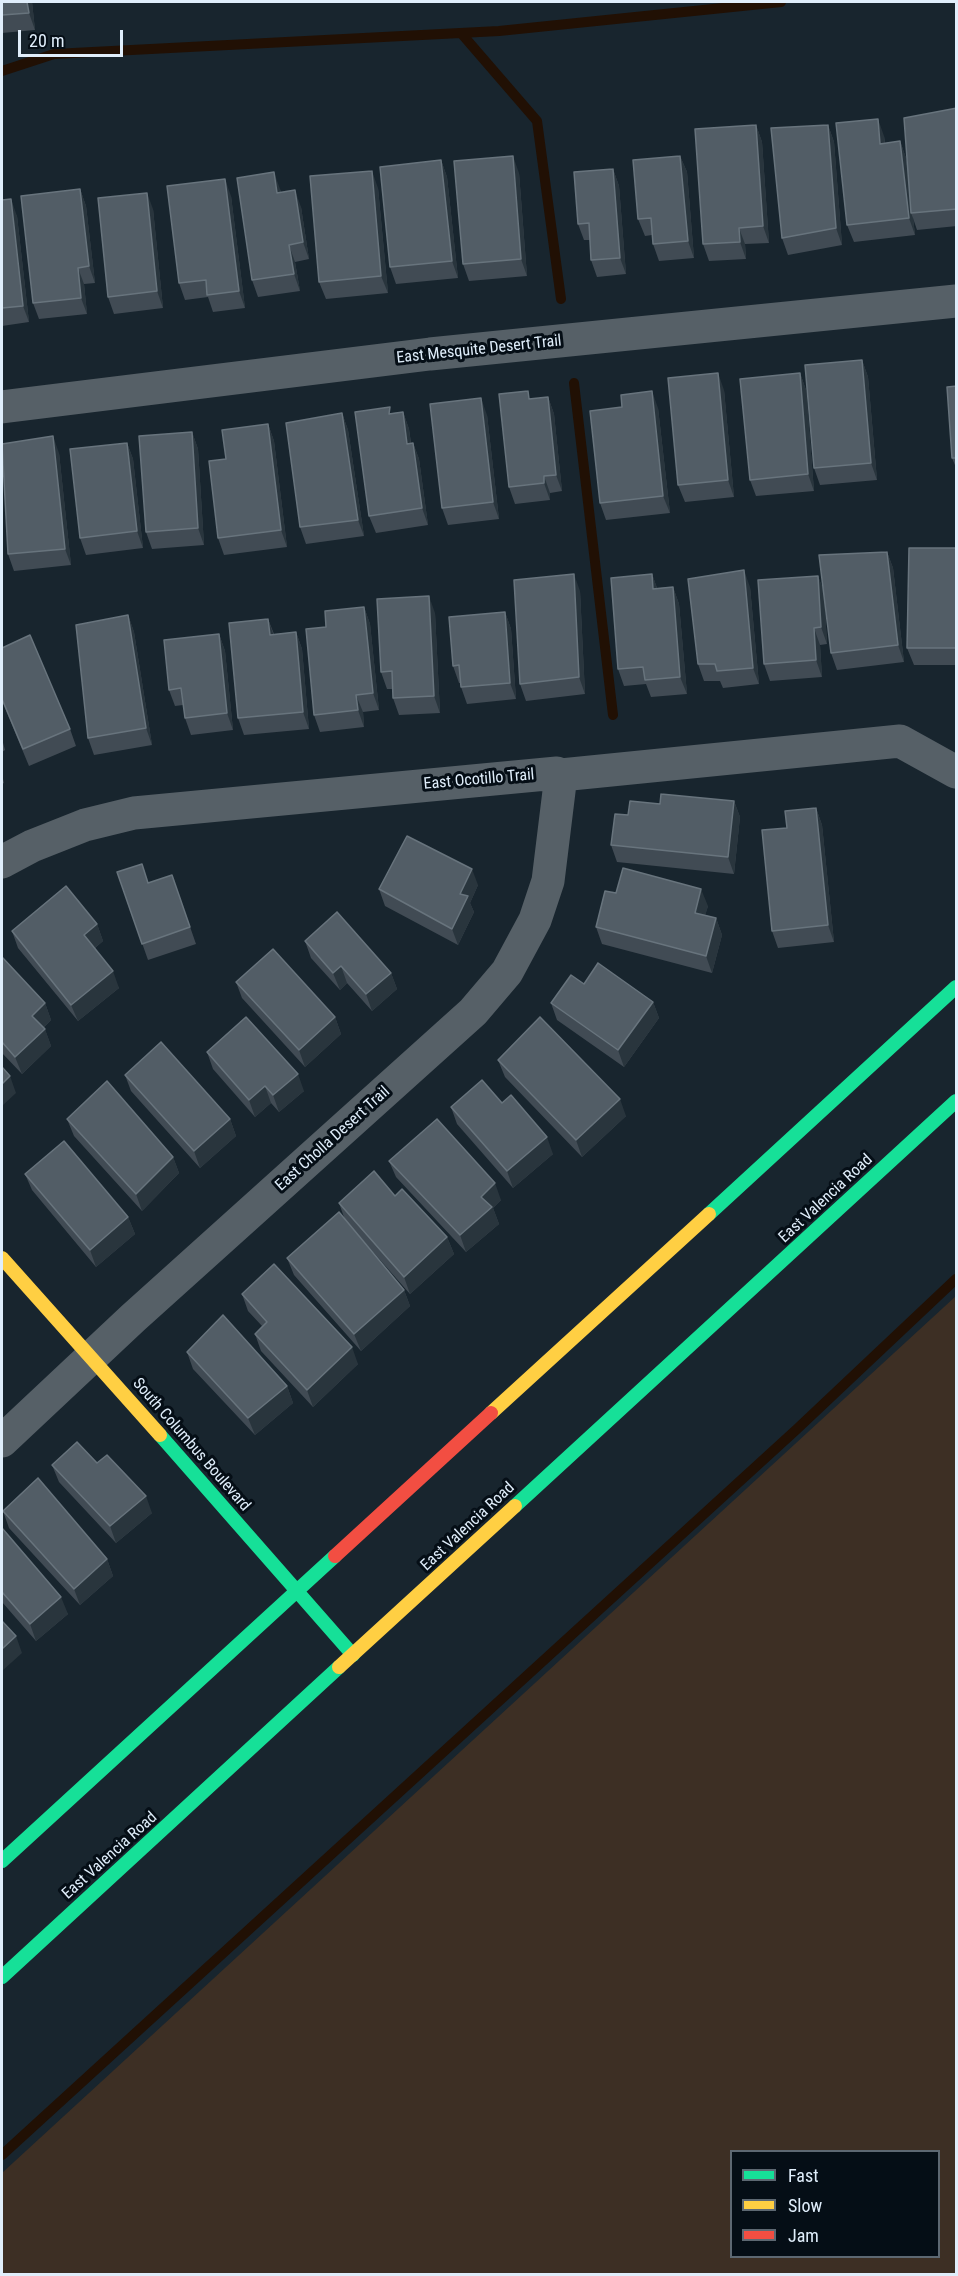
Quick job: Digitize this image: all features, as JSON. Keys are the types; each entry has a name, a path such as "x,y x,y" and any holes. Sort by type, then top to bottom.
{"main road":[{"path":"2,1861 957,987"},
{"name":"East Valencia Road","path":"2,1977 957,1101"},
{"name":"South Columbus Boulevard","path":"2,1258 92,1357 353,1655"}],"street":[{"name":"East Mesquite Desert Trail","path":"2,407 430,354 957,301"},
{"name":"East Ocotillo Trail","path":"2,862 32,846 85,825 134,813 557,773 561,775 900,741 957,772"},
{"name":"East Cholla Desert Trail","path":"2,1441 473,1012 507,972 535,920 548,881 561,775"}],"shaded area":[{"path":"956,1296 956,2274 2,2274 2,2173"}],"building":[{"path":"2,2 27,2 29,13 2,15"},
{"path":"957,108 957,209 911,213 904,118"},
{"path":"878,119 880,144 900,141 909,218 847,225 836,123"},
{"path":"756,125 763,226 739,228 740,242 703,244 695,129"},
{"path":"828,125 836,228 782,238 771,128"},
{"path":"513,156 521,259 463,264 454,161"},
{"path":"680,156 688,241 653,244 651,218 638,219 633,160"},
{"path":"441,160 452,261 390,267 380,167"},
{"path":"613,169 620,258 591,260 589,223 578,224 574,172"},
{"path":"372,171 381,276 319,282 310,176"},
{"path":"274,172 277,193 295,190 303,242 289,245 294,274 252,280 237,178"},
{"path":"225,179 239,291 207,295 206,280 179,283 167,186"},
{"path":"80,189 89,266 78,268 81,298 33,303 21,196"},
{"path":"147,193 157,291 108,297 98,198"},
{"path":"11,199 23,306 2,308 2,200"},
{"path":"862,360 871,463 814,468 805,365"},
{"path":"718,373 728,480 678,485 668,378"},
{"path":"800,373 808,474 750,480 740,379"},
{"path":"957,386 957,458 952,458 947,387"},
{"path":"528,391 529,399 548,397 556,475 544,476 544,483 509,487 499,394"},
{"path":"652,391 663,496 600,503 590,411 622,407 621,395"},
{"path":"481,398 493,502 442,508 430,404"},
{"path":"390,407 389,414 403,412 407,444 413,443 422,508 369,516 355,412"},
{"path":"342,413 358,520 300,527 286,423"},
{"path":"268,424 281,530 218,538 209,461 226,459 222,430"},
{"path":"192,432 198,528 146,532 139,436"},
{"path":"53,436 65,549 8,554 2,444"},
{"path":"127,443 137,531 80,538 70,449"},
{"path":"909,548 957,548 957,648 907,648"},
{"path":"887,552 898,645 831,653 819,555"},
{"path":"744,570 753,668 717,671 715,664 698,664 688,579"},
{"path":"574,574 579,677 520,684 514,580"},
{"path":"652,574 653,589 673,587 680,677 645,680 643,667 618,669 611,578"},
{"path":"818,576 821,627 814,628 816,660 764,664 758,580"},
{"path":"429,596 434,696 393,698 392,671 381,672 377,599"},
{"path":"364,607 373,693 356,695 358,710 314,715 306,629 326,627 325,611"},
{"path":"505,612 510,683 461,687 459,665 453,666 449,617"},
{"path":"128,615 146,728 88,738 76,625"},
{"path":"268,619 270,635 296,632 303,712 238,718 229,623"},
{"path":"219,634 227,713 185,718 181,688 169,690 164,640"},
{"path":"30,635 70,729 23,749 2,699 2,648"},
{"path":"661,794 734,801 728,857 611,845 615,814 628,815 630,801 660,804"},
{"path":"816,808 828,925 772,931 762,830 787,828 785,811"},
{"path":"407,836 472,869 460,894 468,896 452,929 379,889"},
{"path":"142,864 148,883 172,875 190,927 142,944 117,872"},
{"path":"623,868 701,889 695,913 716,918 706,956 596,927 605,891 616,893"},
{"path":"66,886 97,924 84,935 113,971 71,1005 12,931"},
{"path":"337,912 391,973 366,994 341,966 333,973 305,941"},
{"path":"273,949 335,1017 299,1050 236,982"},
{"path":"2,957 45,1003 32,1016 45,1029 15,1057 2,1042"},
{"path":"598,963 653,1002 618,1050 551,1003 571,975 584,984"},
{"path":"246,1017 298,1074 273,1095 265,1086 249,1100 207,1052"},
{"path":"540,1017 620,1099 576,1140 498,1060"},
{"path":"161,1042 230,1119 194,1151 125,1075"},
{"path":"2,1067 10,1076 2,1084"},
{"path":"482,1080 502,1103 511,1095 547,1137 507,1171 451,1107"},
{"path":"107,1081 173,1157 136,1194 67,1119"},
{"path":"437,1119 495,1183 481,1197 492,1207 460,1235 389,1161"},
{"path":"64,1141 128,1217 90,1250 25,1174"},
{"path":"374,1171 395,1196 402,1189 447,1237 404,1277 339,1203"},
{"path":"339,1212 404,1290 354,1334 287,1258"},
{"path":"274,1264 352,1347 307,1390 255,1334 267,1322 242,1294"},
{"path":"223,1315 287,1386 248,1418 187,1352"},
{"path":"77,1442 97,1463 107,1455 146,1496 110,1526 52,1465"},
{"path":"38,1478 107,1559 74,1589 3,1511"},
{"path":"2,1528 61,1597 30,1624 2,1592"},
{"path":"2,1621 16,1636 2,1649"}],"waterway":[{"path":"2,71 54,54 499,31 781,2"},
{"path":"461,33 537,121 561,299"},
{"path":"574,383 613,715"},
{"path":"2,2155 797,1429 956,1279"}],"traffic: fast":[{"path":"709,1214 956,987"},
{"path":"515,1506 956,1101"},
{"path":"160,1435 353,1655"},
{"path":"2,1861 335,1556"},
{"path":"2,1977 339,1667"}],"traffic: slow":[{"path":"491,1413 709,1214"},
{"path":"2,1258 160,1435"},
{"path":"339,1667 515,1506"}],"traffic: jam":[{"path":"335,1556 491,1413"}]}
